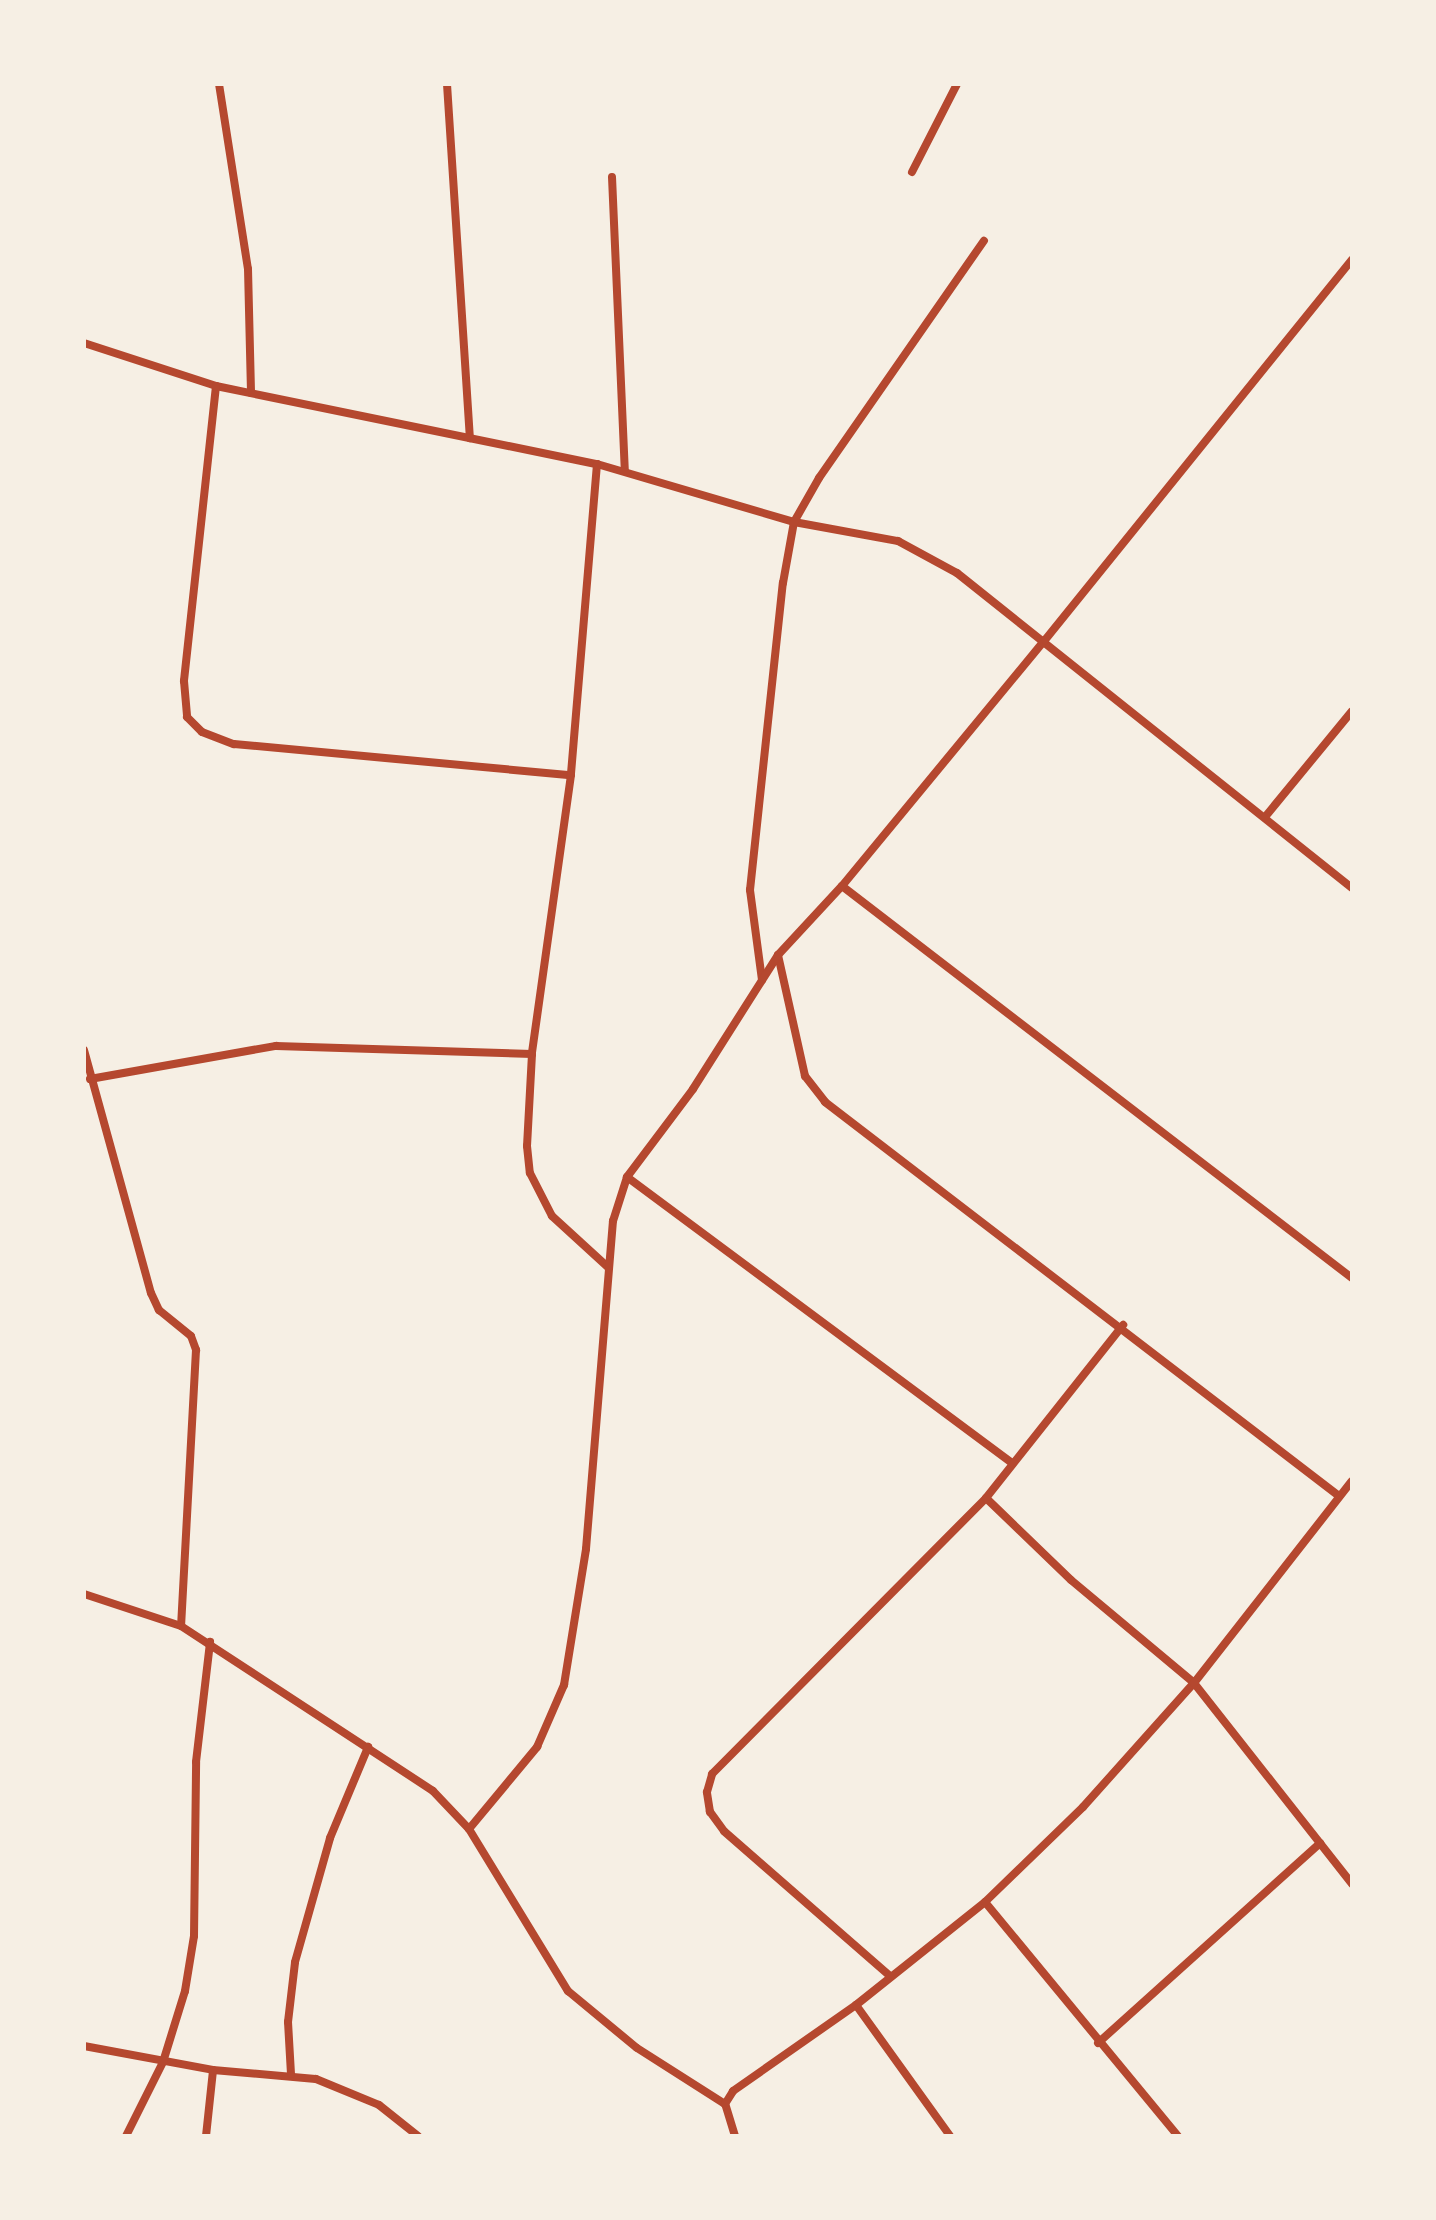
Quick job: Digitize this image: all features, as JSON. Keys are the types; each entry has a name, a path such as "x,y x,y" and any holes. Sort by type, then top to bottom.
{"street":[{"path":"219,84 248,269 251,393"},
{"path":"447,84 470,438"},
{"path":"912,172 957,84"},
{"path":"612,177 625,471"},
{"path":"762,981 750,890 783,583 794,522 819,478 984,241"},
{"path":"469,1829 537,1747 564,1685 586,1549 616,1200 627,1177 693,1089 778,955 842,886 1352,260"},
{"path":"84,343 216,386 597,464 794,522 898,541 925,553 1045,640 1352,888"},
{"path":"216,386 184,681 187,717 202,732 234,744 571,775"},
{"path":"597,464 571,775 532,1054 530,1173 552,1216 609,1268"},
{"path":"1265,817 1352,711"},
{"path":"842,886 1352,1278"},
{"path":"778,955 805,1076 813,1090 1123,1325 1339,1496"},
{"path":"90,1079 276,1046 532,1054"},
{"path":"84,1050 151,1293 159,1310 191,1336 196,1350 181,1626"},
{"path":"627,1177 1012,1463"},
{"path":"890,1976 724,1831 710,1812 707,1792 712,1774 986,1498 1123,1325"},
{"path":"725,2104 752,2077 856,2005 985,1902 1083,1807 1194,1683 1352,1481"},
{"path":"986,1498 1071,1580 1194,1683 1352,1884"},
{"path":"84,1594 181,1626 210,1642 433,1791 469,1829 568,1991 637,2048 725,2104 735,2136"},
{"path":"126,2136 163,2062 185,1991 194,1936 196,1762 210,1642"},
{"path":"291,2074 288,2022 295,1962 330,1838 368,1747"},
{"path":"1098,2043 1320,1843"},
{"path":"985,1902 1098,2043 1178,2136"},
{"path":"856,2005 950,2136"},
{"path":"84,2046 213,2070 291,2074 316,2079 379,2105 418,2136"},
{"path":"206,2136 213,2070"}]}
